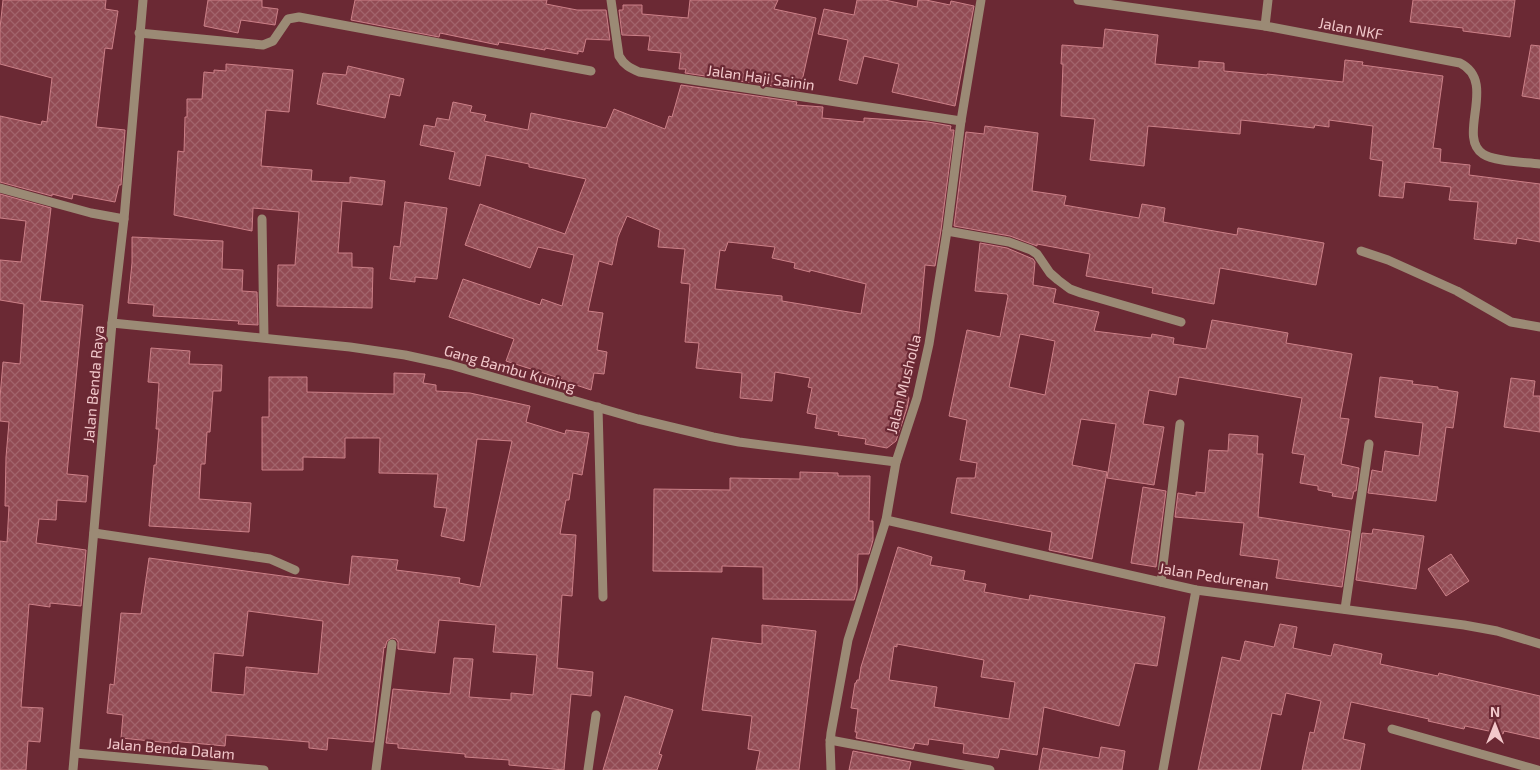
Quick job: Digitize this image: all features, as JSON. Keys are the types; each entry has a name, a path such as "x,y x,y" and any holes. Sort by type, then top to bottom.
{"street":[{"name":"Jalan Benda Raya","path":"73,770 112,323 124,219 143,0"},
{"name":"Jalan Haji Sainin","path":"611,0 619,56 628,68 640,72 960,121"},
{"name":"Jalan Musholla","path":"831,770 830,740 848,640 886,520 896,462 917,398 929,344 947,231 960,121 981,0"},
{"name":"Jalan NKF","path":"1078,0 1265,26 1460,63 1466,66 1474,77 1477,88 1474,136 1475,145 1479,151 1490,158 1540,164"},
{"path":"1265,26 1268,0"},
{"path":"139,34 264,45 273,41 288,19 299,17 591,72"},
{"path":"0,188 124,219"},
{"path":"262,219 264,338"},
{"path":"947,231 1018,245 1037,254 1050,273 1070,289 1081,294 1181,322"},
{"path":"1361,251 1388,260 1457,291 1511,322 1540,327"},
{"name":"Gang Bambu Kuning","path":"112,323 350,347 405,355 451,364 670,427 740,442 896,462"},
{"path":"598,407 603,597"},
{"path":"1161,582 1180,424"},
{"path":"1345,609 1369,444"},
{"name":"Jalan Pedurenan","path":"886,520 1196,590 1464,625 1497,631 1540,644"},
{"path":"94,534 270,559 295,570"},
{"path":"1164,770 1196,590"},
{"path":"376,770 392,644"},
{"path":"588,770 596,715"},
{"path":"1392,729 1538,770"},
{"path":"830,740 990,770"},
{"name":"Jalan Benda Dalam","path":"75,753 264,770"}],"building":[{"path":"3,0 106,0 105,9 118,11 112,49 105,48 96,127 125,130 121,185 119,185 115,202 73,194 72,199 52,194 52,196 0,182 0,116 41,125 42,121 47,122 52,78 0,64 0,28"},
{"path":"208,0 262,0 262,7 278,9 275,25 241,20 238,33 204,26"},
{"path":"355,0 547,0 546,4 577,10 606,10 610,40 586,39 583,52 578,51 578,54 499,42 498,45 440,33 439,37 351,20"},
{"path":"690,0 778,0 774,9 816,18 800,90 685,73 686,69 679,69 681,53 648,50 650,36 622,35 619,10 623,10 623,5 642,5 642,14 688,18"},
{"path":"857,0 885,0 917,7 918,0 950,5 951,1 974,6 955,106 892,92 899,64 864,56 857,84 839,80 848,40 818,34 824,9 854,15"},
{"path":"1413,0 1515,0 1510,37 1463,31 1463,28 1410,22"},
{"path":"1105,29 1158,35 1155,64 1199,68 1199,61 1224,63 1224,71 1343,82 1345,60 1363,62 1362,65 1443,76 1433,148 1441,149 1440,162 1470,165 1469,175 1540,184 1540,242 1517,238 1516,244 1474,239 1478,202 1449,200 1451,187 1405,182 1403,198 1379,196 1383,161 1370,159 1373,126 1329,120 1329,127 1315,125 1314,128 1241,120 1240,134 1148,126 1144,166 1090,160 1095,119 1061,116 1062,45 1103,48"},
{"path":"1531,45 1540,46 1540,99 1522,96"},
{"path":"226,64 293,70 289,112 266,110 261,166 312,170 311,181 350,183 350,177 385,181 382,205 342,201 338,253 352,253 352,267 373,268 372,308 277,306 278,265 295,265 299,212 253,208 252,231 174,215 178,151 184,152 187,99 202,99 204,72 214,73 214,70 226,71"},
{"path":"348,66 404,79 400,96 390,94 385,118 317,104 323,73 346,75"},
{"path":"681,85 797,102 796,105 823,107 822,118 864,122 864,118 928,122 951,126 950,130 954,130 935,266 925,265 919,332 907,395 909,398 907,408 896,441 887,448 865,444 866,439 838,435 839,432 815,428 817,415 807,413 812,388 808,387 810,378 775,372 772,401 740,398 742,373 696,368 699,343 685,342 690,284 681,283 685,249 658,247 660,230 627,216 618,237 612,265 599,261 588,311 603,313 597,350 607,352 604,374 594,373 591,390 506,361 514,339 449,317 463,279 540,305 542,299 562,306 574,255 538,247 530,268 465,245 480,204 565,234 586,179 529,167 529,164 486,155 480,186 449,179 455,152 420,145 424,125 435,127 437,118 449,120 453,102 472,106 470,112 486,115 484,121 528,130 531,113 606,128 614,109 665,129 669,116 672,117","holes":["728,242 775,247 772,258 795,263 794,268 810,272 810,270 866,284 861,314 782,301 782,296 715,289 720,250 725,251"]},
{"path":"985,126 1038,133 1032,191 1066,196 1064,205 1139,218 1142,204 1165,208 1163,222 1237,235 1238,228 1324,243 1316,285 1220,268 1214,304 1152,293 1153,288 1086,276 1090,254 1037,244 1037,246 1010,236 954,226 966,132 984,134"},
{"path":"0,194 51,208 40,301 83,305 67,474 88,476 86,502 57,500 56,520 39,519 36,543 86,550 81,606 50,603 50,607 29,604 21,707 43,708 40,742 28,741 26,770 0,770 0,541 7,542 9,506 5,506 9,422 0,421 0,397 3,362 20,364 24,304 0,300 0,260 21,262 26,221 0,218"},
{"path":"405,202 447,208 437,279 415,277 415,282 390,279 394,246 400,247"},
{"path":"132,237 223,241 222,269 243,270 242,291 257,292 258,325 238,324 239,321 153,316 154,305 128,303 132,263"},
{"path":"980,243 1007,248 1033,259 1035,262 1033,285 1056,289 1053,303 1099,312 1094,331 1151,338 1152,334 1174,338 1173,344 1206,349 1212,320 1288,333 1286,343 1352,354 1340,418 1349,419 1341,464 1359,468 1356,491 1354,491 1352,499 1332,496 1333,493 1318,490 1318,486 1300,483 1305,455 1292,453 1302,398 1179,377 1176,395 1149,390 1143,424 1164,427 1154,485 1107,478 1116,424 1081,419 1072,465 1107,472 1092,559 1049,550 1052,532 951,513 957,478 975,478 977,463 960,460 967,420 949,416 967,330 1000,337 1008,296 1007,294 975,291","holes":["1020,334 1055,341 1045,395 1009,387"]},
{"path":"151,348 190,351 189,364 222,365 221,391 213,391 205,464 201,464 199,499 251,503 249,532 149,526 159,429 156,429 159,383 148,382"},
{"path":"394,373 425,374 423,383 436,385 436,391 470,393 530,406 526,422 565,434 566,430 589,433 582,475 573,473 569,500 566,500 560,534 576,535 572,596 562,595 557,668 593,672 591,696 571,694 564,770 509,765 509,760 465,757 465,754 398,748 398,744 386,743 393,689 450,694 454,658 473,659 469,697 511,700 511,693 533,695 537,655 493,652 496,625 439,620 435,653 398,649 396,639 392,638 387,641 384,647 373,742 328,738 327,750 309,748 309,742 226,735 225,746 121,738 123,715 107,713 110,684 114,685 121,613 141,614 149,558 349,585 352,556 398,560 396,570 460,578 459,583 480,587 512,441 477,439 464,541 441,536 447,508 434,507 438,474 379,473 380,438 345,438 345,458 303,457 303,470 262,470 262,417 269,417 269,377 307,377 307,392 394,394","holes":["248,611 323,621 318,674 246,667 244,695 211,692 214,653 243,656"]},
{"path":"1380,377 1413,381 1412,384 1458,392 1453,428 1446,427 1436,501 1368,493 1372,470 1382,472 1385,451 1419,456 1423,423 1375,417"},
{"path":"1511,378 1535,381 1533,396 1540,396 1540,432 1504,427"},
{"path":"1229,434 1258,436 1257,454 1263,454 1258,517 1350,531 1342,587 1276,578 1279,560 1240,555 1244,523 1175,517 1178,493 1196,496 1196,492 1205,493 1209,450 1228,451"},
{"path":"800,472 838,473 838,476 870,476 869,521 873,521 873,540 869,554 858,554 857,590 854,600 763,599 763,567 722,566 722,572 653,571 654,489 730,490 730,478 800,479"},
{"path":"1143,487 1166,491 1156,567 1131,563"},
{"path":"1373,529 1424,536 1416,589 1356,580 1362,533 1372,534"},
{"path":"898,547 932,557 930,565 965,571 963,580 986,584 984,592 1029,600 1030,595 1165,617 1157,666 1135,663 1119,726 1044,707 1037,755 1000,749 998,758 963,753 964,744 929,739 928,745 915,743 913,749 856,738 858,709 851,708 855,683 859,680 861,667","holes":["897,644 984,660 981,677 1015,682 1009,719 934,707 937,687 889,680 894,646 897,647"]},
{"path":"1451,554 1469,581 1446,596 1428,569"},
{"path":"1280,624 1297,627 1293,648 1331,656 1334,644 1382,654 1380,664 1438,676 1439,673 1540,696 1540,739 1504,731 1503,734 1465,726 1464,729 1428,721 1429,719 1351,702 1343,739 1365,744 1360,770 1302,770 1310,732 1314,733 1321,701 1286,693 1281,715 1272,713 1260,770 1198,770 1222,657 1240,661 1245,641 1274,647"},
{"path":"762,625 816,631 799,770 756,770 760,751 748,749 752,716 702,710 712,638 762,644"},
{"path":"625,696 673,710 659,754 662,755 657,770 603,770"},
{"path":"1101,747 1125,751 1122,770 1039,770 1043,748 1099,758"},
{"path":"853,751 911,762 909,770 849,770"}]}
